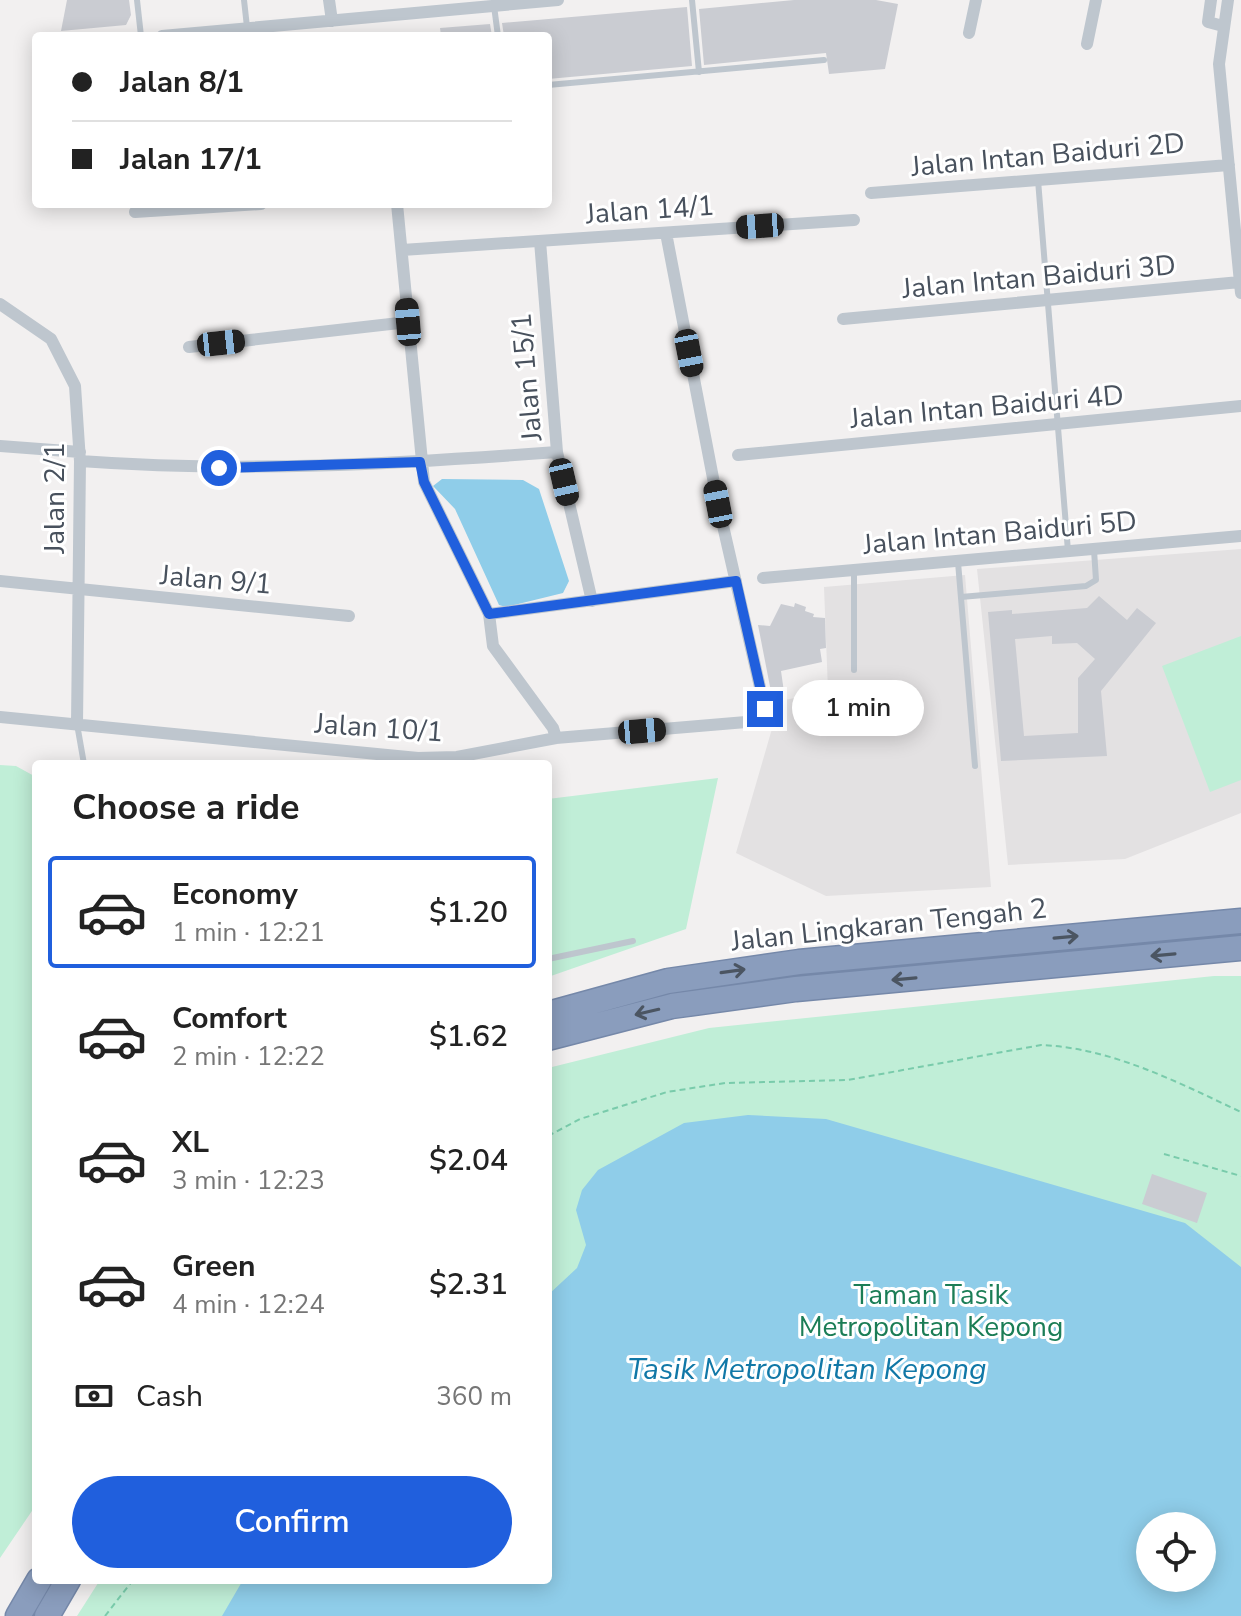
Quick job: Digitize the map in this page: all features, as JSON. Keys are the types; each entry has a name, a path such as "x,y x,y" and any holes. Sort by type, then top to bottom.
{"highway":[{"name":"Jalan Lingkaran Tengah 2","path":"552,1013 668,981 799,962 1241,921"},
{"name":"Jalan Lingkaran Tengah 2","path":"552,1037 672,1006 796,989 1241,948"},
{"path":"18,1616 37,1584"},
{"path":"47,1616 66,1584"}],"street":[{"path":"329,0 332,21"},
{"path":"247,32 495,3 558,0"},
{"path":"969,33 976,0"},
{"path":"1087,44 1096,0"},
{"path":"1211,0 1208,22 1223,26"},
{"path":"1228,0 1219,64 1241,293"},
{"name":"Jalan Intan Baiduri 2D","path":"871,193 1229,165"},
{"path":"135,212 198,208"},
{"path":"397,208 424,482 489,614 493,646 553,728 556,738"},
{"name":"Jalan 14/1","path":"402,250 854,220"},
{"path":"489,614 736,581 666,233"},
{"name":"Jalan 15/1","path":"540,241 557,452 592,601"},
{"name":"Jalan Intan Baiduri 3D","path":"843,319 1240,282"},
{"name":"Jalan 2/1","path":"0,304 43,332 75,386 80,456 77,724"},
{"path":"189,347 408,322"},
{"name":"Jalan Intan Baiduri 4D","path":"738,455 1241,406"},
{"path":"0,446 189,469 420,462 557,452"},
{"name":"Jalan Intan Baiduri 5D","path":"763,578 1241,536"},
{"name":"Jalan 9/1","path":"0,581 349,616"},
{"name":"Jalan 10/1","path":"0,717 418,758 457,757 556,738 758,721 765,709 736,581"}],"lane":[{"path":"137,0 141,32"},
{"path":"244,0 247,32"},
{"path":"692,0 699,72"},
{"path":"495,3 498,32"},
{"path":"552,85 824,60"},
{"path":"1038,180 1068,551"},
{"path":"961,597 1093,584 1094,549"},
{"path":"958,561 975,766"},
{"path":"854,570 854,670"},
{"path":"77,724 83,760"},
{"path":"552,958 633,941"}],"path":[{"path":"552,1134 580,1119 667,1092 725,1083 848,1080 1041,1045 1069,1046 1133,1064 1241,1112"},
{"path":"1164,1154 1241,1176"},
{"path":"105,1616 130,1584"}],"shaded area":[{"path":"1241,549 1241,813 1125,859 1008,865 977,569"},
{"path":"965,575 991,887 826,896 736,853 780,701 828,691 824,587"}],"green space":[{"path":"1241,636 1241,780 1210,792 1162,666"},
{"path":"0,765 16,766 32,775 32,1511 0,1558"},
{"path":"718,778 686,929 552,976 552,799"},
{"name":"Tasik Metropolitan Kepong","path":"1214,976 1241,976 1241,1616 77,1616 97,1584 552,1584 552,1067 709,1028"}],"water":[{"path":"442,479 523,480 539,489 569,581 563,593 506,607 499,605 455,509 433,486"},
{"name":"Tasik Metropolitan Kepong","path":"748,1115 826,1119 1185,1223 1241,1267 1241,1616 222,1616 241,1584 552,1584 552,1291 577,1268 586,1245 576,1210 582,1190 598,1170 684,1123"}],"building":[{"path":"67,0 129,0 131,15 126,25 61,31"},
{"path":"794,0 876,0 898,4 885,69 829,74 826,53 704,65 699,9"},
{"path":"687,7 692,66 552,79 552,32 503,32 502,23"},
{"path":"490,24 491,32 440,32 440,28"},
{"path":"1099,596 1127,620 1137,608 1156,623 1101,691 1107,756 1001,761 988,612 1012,610 1012,614 1087,608","holes":["1052,636 1052,644 1077,643 1095,659 1078,678 1078,733 1024,736 1015,639"]},
{"path":"795,603 806,607 805,611 814,614 813,617 825,618 826,648 820,649 822,662 781,671 785,699 773,702 758,625 770,626 781,604 794,607"},
{"path":"1152,1174 1207,1193 1197,1223 1142,1204"}],"route":[{"path":"219,468 420,462 424,482 489,614 736,581 765,709"}],"park label":[{"name":"Taman Tasik Metropolitan Kepong","path":"931,1311"}]}
